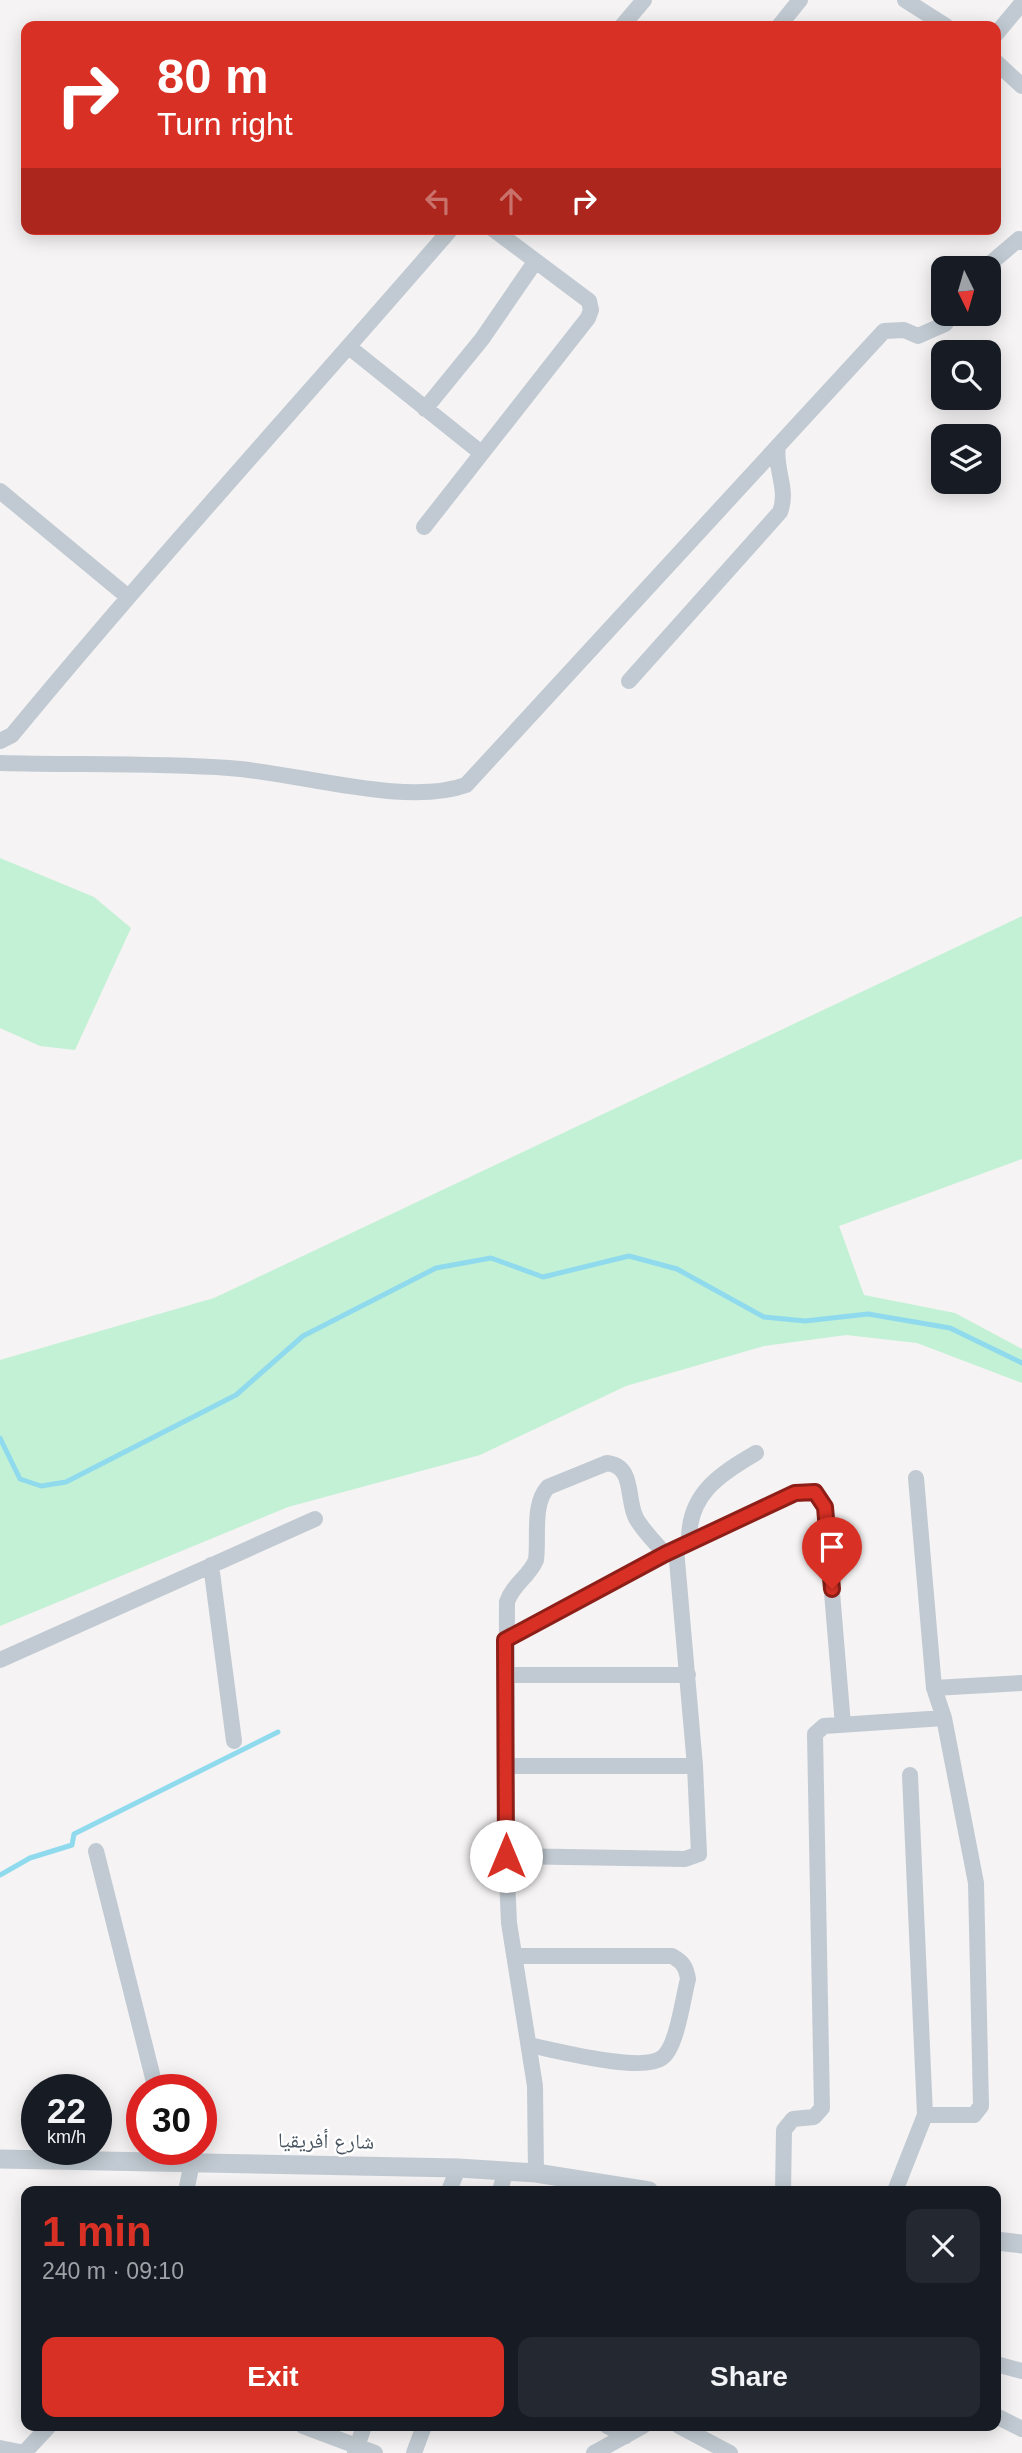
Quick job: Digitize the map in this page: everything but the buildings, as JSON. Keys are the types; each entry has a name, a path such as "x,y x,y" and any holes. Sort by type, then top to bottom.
{"street":[{"path":"626,21 644,0"},
{"path":"783,21 800,0"},
{"path":"905,0 938,21"},
{"path":"1001,28 1022,3"},
{"path":"1001,67 1022,86"},
{"path":"0,741 12,735 127,596 446,235"},
{"path":"424,527 590,314 589,302 501,235"},
{"path":"999,256 1019,239 1022,242"},
{"path":"425,409 482,340 535,262"},
{"path":"0,763 230,768 380,789 448,792 466,785 884,331 925,334 941,326"},
{"path":"349,347 480,452"},
{"path":"629,681 780,512 785,499 776,458 778,446"},
{"path":"0,491 127,596"},
{"path":"506,1856 685,1859 696,1856 701,1846 688,1675 673,1549 697,1500 726,1472 756,1453"},
{"path":"536,2173 535,2087 514,1956 506,1856 505,1640 510,1592 533,1568 536,1560 538,1503 548,1487 607,1463 615,1464 625,1471 632,1509 643,1528 673,1549"},
{"path":"916,1478 934,1688 944,1718 975,1883 981,2106 975,2115 925,2115"},
{"path":"505,1640 673,1549 795,1493 815,1492 825,1507 844,1725"},
{"path":"0,1660 315,1519"},
{"path":"211,1565 234,1741"},
{"path":"506,1675 688,1675"},
{"path":"934,1688 1022,1683"},
{"path":"783,2186 784,2130 793,2119 814,2117 822,2108 814,1742 818,1728 944,1718"},
{"path":"506,1766 695,1766"},
{"path":"897,2186 925,2115 910,1774"},
{"path":"96,1851 152,2074"},
{"path":"514,1956 672,1956 682,1961 688,1979 671,2047 664,2057 654,2062 627,2062 529,2045"},
{"name":"شارع أفريقيا","path":"0,2159 126,2158"},
{"name":"شارع أفريقيا","path":"217,2159 458,2168 502,2182 536,2173 618,2186"},
{"path":"180,2165 185,2186"},
{"path":"451,2186 458,2168"},
{"path":"1001,2242 1022,2244"},
{"path":"1001,2365 1022,2371"},
{"path":"1001,2418 1022,2429"},
{"path":"0,2448 24,2453 44,2431"},
{"path":"314,2431 356,2450 375,2453"},
{"path":"356,2450 362,2431"},
{"path":"414,2453 422,2431"},
{"path":"594,2453 631,2431"},
{"path":"688,2431 730,2453"}],"green space":[{"path":"0,858 94,897 131,928 75,1050 40,1046 0,1028"},
{"path":"1022,916 1022,1159 839,1226 864,1295 955,1313 1022,1349 1022,1383 917,1343 846,1335 764,1346 626,1386 480,1455 288,1507 0,1626 0,1360 214,1298"}],"waterway":[{"path":"0,1438 20,1479 41,1486 66,1482 236,1395 303,1336 436,1268 491,1258 543,1277 629,1256 677,1269 764,1317 805,1321 868,1314 950,1328 1022,1363"},
{"path":"0,1875 30,1858 72,1845 74,1834 278,1732"}],"route":[{"path":"506,1856 505,1640 665,1554 795,1493 807,1491 815,1492 825,1507 832,1589"}]}
